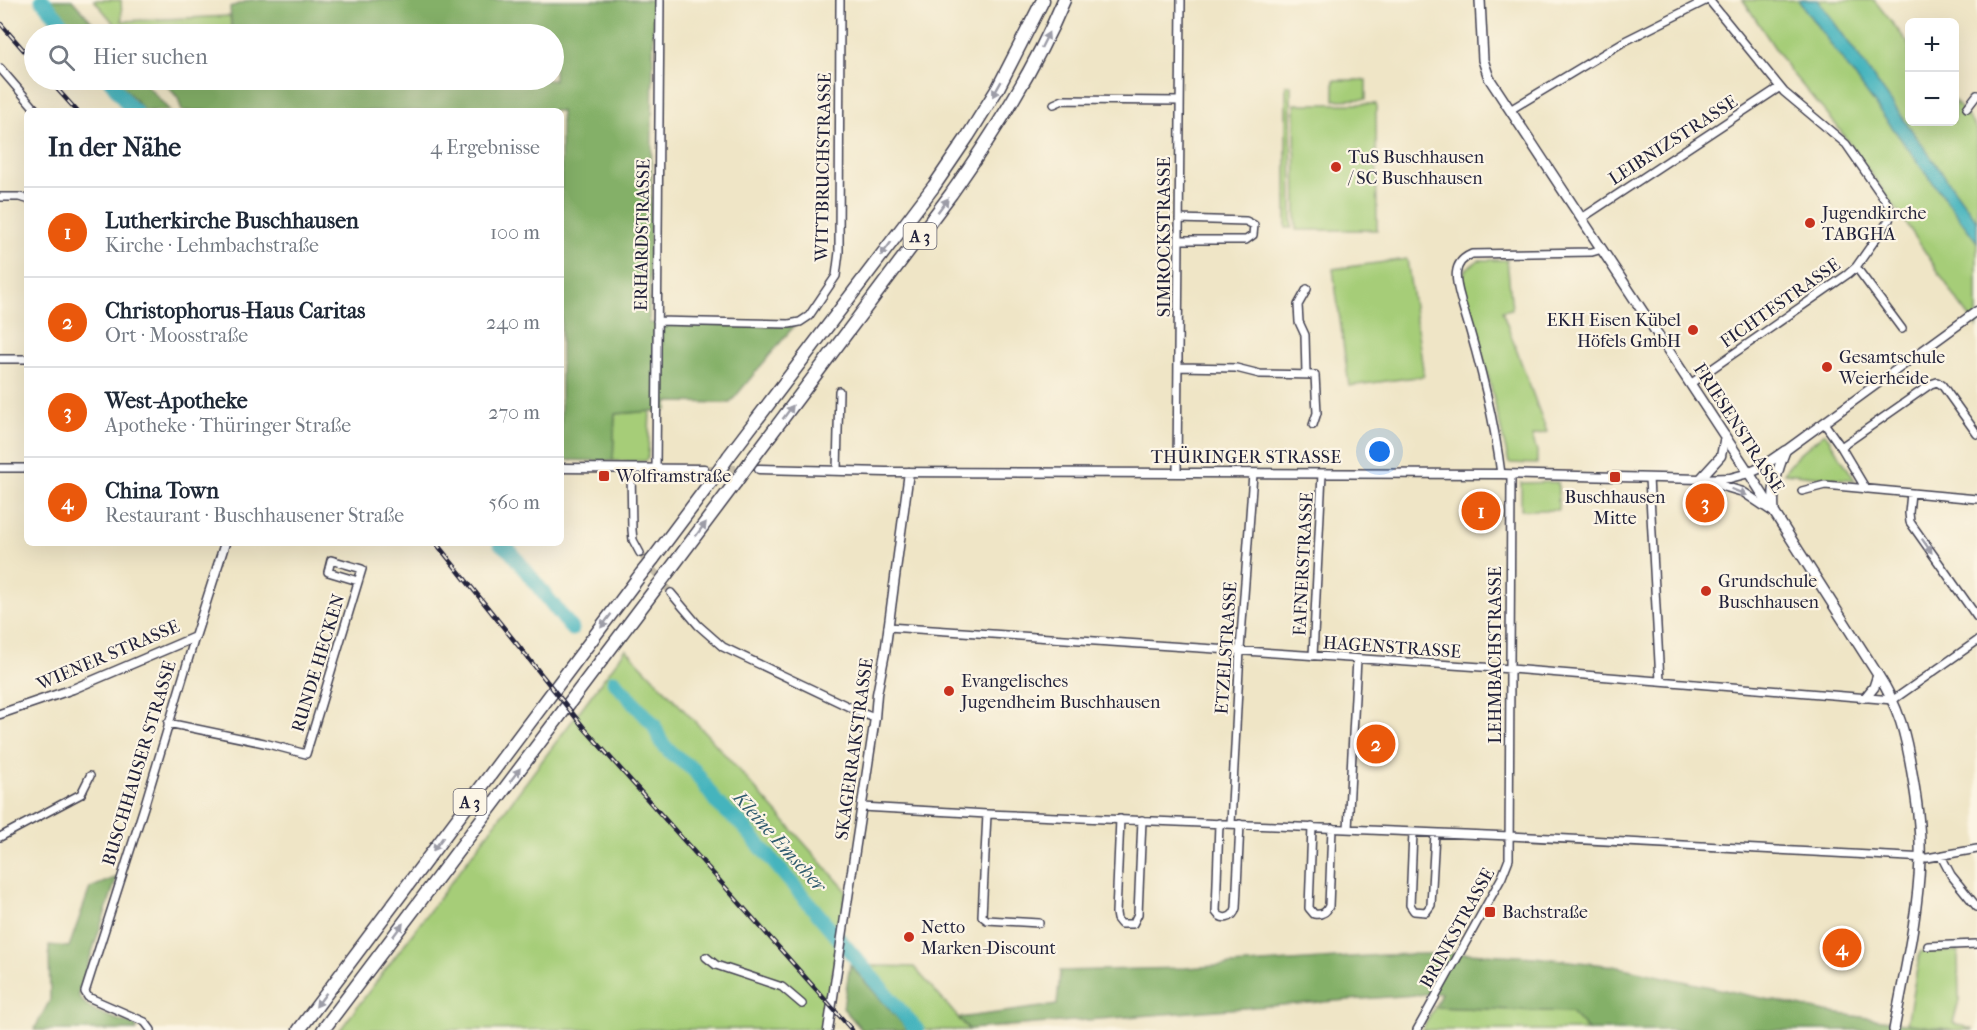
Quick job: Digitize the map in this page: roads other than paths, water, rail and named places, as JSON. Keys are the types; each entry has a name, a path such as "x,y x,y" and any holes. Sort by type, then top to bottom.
{"highway":[{"name":"A 3","path":"299,1030 934,186 998,88 1043,0"},
{"name":"A 3","path":"323,1030 735,483 756,464 951,194 982,150 1037,57 1064,0"}],"main road":[{"name":"FRIESENSTRASSE","path":"1480,0 1482,60 1489,78 1725,436 1893,700 1903,727 1910,758 1919,827 1920,857 1914,922 1893,1030"},
{"path":"1749,473 1785,451"},
{"path":"1774,513 1773,488 1785,451"},
{"path":"1866,697 1874,687 1878,675"}],"street":[{"name":"ERHARDSTRASSE","path":"656,470 660,0"},
{"name":"WITTBRUCHSTRASSE","path":"657,321 789,324 800,322 809,316 836,276 839,252 840,0"},
{"name":"SIMROCKSTRASSE","path":"1177,473 1181,0"},
{"path":"1510,110 1625,41 1708,0 1780,87"},
{"path":"0,68 34,108"},
{"name":"FICHTESTRASSE","path":"1690,384 1838,282 1856,267 1889,220 1889,206 1846,144 1780,87"},
{"name":"LEIBNIZSTRASSE","path":"1582,218 1780,87"},
{"path":"1967,108 1977,95"},
{"path":"1054,105 1063,100 1180,101"},
{"path":"0,197 24,198"},
{"path":"1179,219 1246,221 1254,225 1254,231 1253,235 1246,240 1179,240"},
{"path":"1501,474 1494,429 1474,343 1455,279 1456,270 1464,259 1472,254 1592,252 1602,249"},
{"name":"FICHTESTRASSE","path":"1856,267 1902,329"},
{"path":"1306,374 1305,335 1299,322 1298,305 1307,289"},
{"path":"1785,451 1977,311"},
{"path":"0,359 24,359"},
{"path":"1178,367 1236,368 1260,374 1315,375 1317,413 1313,426"},
{"path":"1842,447 1937,382 1942,385 1977,434"},
{"path":"837,470 839,391"},
{"path":"1824,423 1842,447 1866,489"},
{"path":"1725,436 1721,456 1700,479 1743,492 1774,513"},
{"name":"THÜRINGER STRASSE","path":"756,464 886,472 1501,474 1700,479 1730,478 1749,473"},
{"path":"0,468 24,468"},
{"path":"564,468 704,469"},
{"path":"631,469 633,540 640,553"},
{"name":"SKAGERRAKSTRASSE","path":"828,1030 909,472"},
{"name":"ETZELSTRASSE","path":"1231,824 1240,650 1253,474"},
{"name":"FAFNERSTRASSE","path":"1313,656 1322,474"},
{"name":"LEHMBACHSTRASSE","path":"1510,836 1511,475"},
{"path":"1649,478 1660,681"},
{"path":"1802,491 1825,485 1977,499"},
{"path":"1911,493 1910,522 1977,616"},
{"name":"BUSCHHAUSER STRASSE","path":"151,1030 146,1022 88,997 85,992 224,546"},
{"name":"RUNDE HECKEN","path":"168,723 306,754 362,569 331,560 328,572 358,581"},
{"path":"671,593 698,625 723,647 875,718"},
{"name":"HAGENSTRASSE","path":"888,627 1511,669 1893,700"},
{"name":"WIENER STRASSE","path":"0,714 73,689 195,637"},
{"path":"1893,700 1977,641"},
{"path":"1348,829 1357,659"},
{"path":"0,837 81,794 90,776"},
{"path":"862,807 1920,857 1941,856 1977,849"},
{"path":"987,814 982,916 987,920 1039,923"},
{"path":"1120,819 1116,913 1121,924 1133,924 1138,914 1142,820"},
{"path":"1219,824 1216,912 1228,918 1235,913 1236,908 1240,824"},
{"path":"1312,827 1308,904 1311,912 1318,915 1326,912 1329,906 1332,828"},
{"path":"1413,832 1410,905 1414,911 1426,912 1431,905 1435,833"},
{"name":"BRINKSTRASSE","path":"1417,1030 1505,871 1509,859 1510,836"},
{"path":"1941,856 1951,875 1977,907"},
{"path":"1928,946 1977,944"},
{"path":"706,957 716,965 782,987 802,1004"}],"water":[{"path":"1798,0 1818,0 1905,121 1905,126 1909,126 1977,221 1977,242"}],"waterway":[{"name":"Kleine Emscher","path":"42,0 62,24"},
{"name":"Kleine Emscher","path":"117,90 132,108"},
{"name":"Kleine Emscher","path":"504,546 511,552 572,629"},
{"name":"Kleine Emscher","path":"614,681 654,725 661,742 671,753 694,770 717,803 742,825 917,1030"}],"tunnel":[{"path":"704,469 749,469"},
{"path":"640,553 671,593"}],"railway":[{"path":"0,23 24,51"},
{"path":"58,90 74,108"},
{"path":"438,546 585,729 852,1030"}],"place":[{"name":"TuS Buschhausen / SC Buschhausen","path":"1336,167"},
{"name":"Jugendkirche TABGHA","path":"1810,223"},
{"name":"EKH Eisen Kübel Höfels GmbH","path":"1693,330"},
{"name":"Gesamtschule Weierheide","path":"1827,367"},
{"name":"Wolframstraße","path":"604,476"},
{"name":"Buschhausen Mitte","path":"1615,477"},
{"name":"West-Apotheke","path":"1705,503"},
{"name":"Lutherkirche Buschhausen","path":"1481,511"},
{"name":"Grundschule Buschhausen","path":"1706,591"},
{"name":"Evangelisches Jugendheim Buschhausen","path":"949,691"},
{"name":"Christophorus-Haus Caritas","path":"1376,744"},
{"name":"Bachstraße","path":"1490,912"},
{"name":"Netto Marken-Discount","path":"909,937"},
{"name":"China Town","path":"1842,948"}]}
